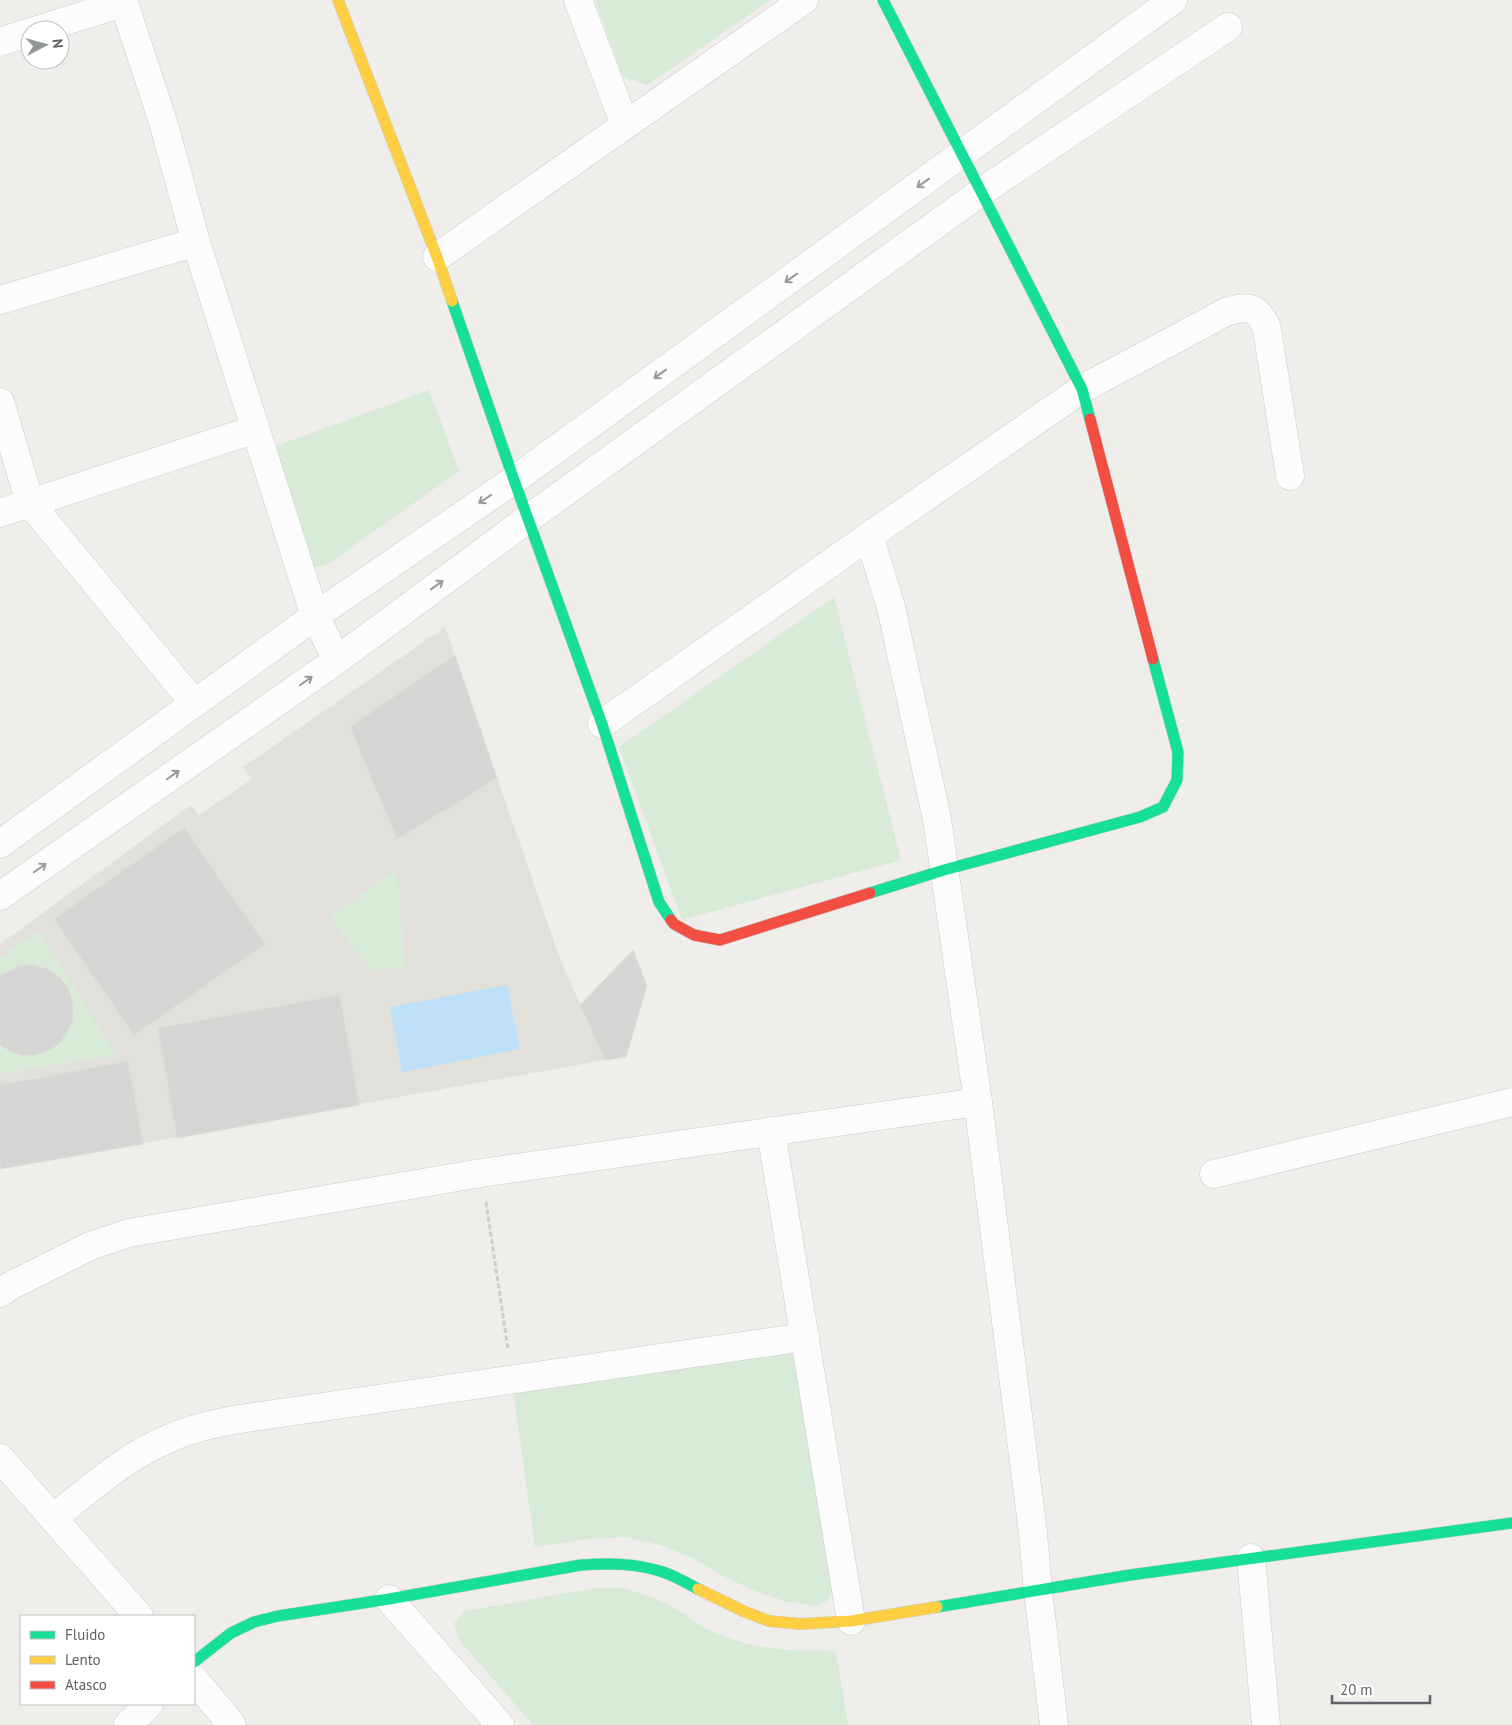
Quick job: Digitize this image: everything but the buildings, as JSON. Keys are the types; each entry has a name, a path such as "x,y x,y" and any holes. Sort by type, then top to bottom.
{"street":[{"path":"338,0 436,257 529,518 602,724 659,902 674,924 694,936 720,940 944,870 1140,816 1163,807 1177,780 1178,752 1082,389 883,0"},
{"path":"578,0 624,125"},
{"path":"436,257 804,0"},
{"path":"0,844 315,616 514,480 1173,0"},
{"path":"68,20 123,2 164,125 196,242 315,616 337,660"},
{"path":"0,896 337,660 529,518 982,192 1228,27"},
{"path":"0,42 20,35"},
{"path":"0,300 196,242"},
{"path":"602,724 1082,389 1226,312 1240,307 1252,309 1262,316 1267,329 1290,476"},
{"path":"0,402 30,503 194,703"},
{"path":"0,513 256,429"},
{"path":"870,536 891,606 937,819 978,1102 1034,1533 1038,1591 1054,1725"},
{"path":"0,1293 10,1286 90,1246 129,1233 481,1173 978,1102"},
{"path":"1214,1174 1512,1102"},
{"path":"771,1131 851,1621"},
{"path":"53,1518 138,1454 170,1437 207,1425 805,1337"},
{"path":"0,1458 138,1615"},
{"path":"195,1661 231,1633 254,1622 278,1616 389,1599 581,1565 612,1563 635,1565 664,1572 743,1611 769,1621 800,1624 851,1621 1130,1575 1512,1523"},
{"path":"1251,1558 1266,1725"},
{"path":"389,1599 500,1725"},
{"path":"195,1680 232,1725"},
{"path":"128,1725 148,1705"}],"path":[{"path":"481,1173 512,1379"}],"shaded area":[{"path":"445,627 560,959 605,1060 0,1169 0,944 191,805 199,815 252,779 243,767"}],"green space":[{"path":"595,0 771,0 647,85 623,77"},
{"path":"429,390 459,471 324,567 310,566 276,446"},
{"path":"834,597 901,860 682,920 619,747"},
{"path":"397,869 405,967 371,971 330,917"},
{"path":"39,931 116,1055 0,1074 0,957"},
{"path":"795,1347 832,1589 827,1601 812,1606 784,1601 753,1590 723,1576 694,1559 663,1546 626,1537 590,1539 535,1547 513,1390"},
{"path":"618,1587 641,1593 662,1602 710,1631 730,1639 774,1648 804,1651 836,1651 848,1725 533,1725 459,1640 454,1623 465,1611 590,1589"}],"water":[{"path":"507,985 520,1049 402,1072 390,1007"}],"traffic: fast":[{"path":"883,0 1082,389 1090,419"},
{"path":"452,301 602,724 659,902 671,920"},
{"path":"870,893 944,870 1140,817 1163,807 1177,780 1178,752 1153,659"},
{"path":"937,1607 1130,1575 1512,1523"},
{"path":"195,1661 231,1633 254,1622 278,1616 389,1599 581,1565 632,1565 653,1569 698,1589"}],"traffic: slow":[{"path":"338,0 437,257 452,301"},
{"path":"698,1589 743,1611 769,1621 800,1624 851,1621 937,1607"}],"traffic: jam":[{"path":"1090,419 1153,659"},
{"path":"671,920 674,924 694,935 720,940 870,893"}]}
